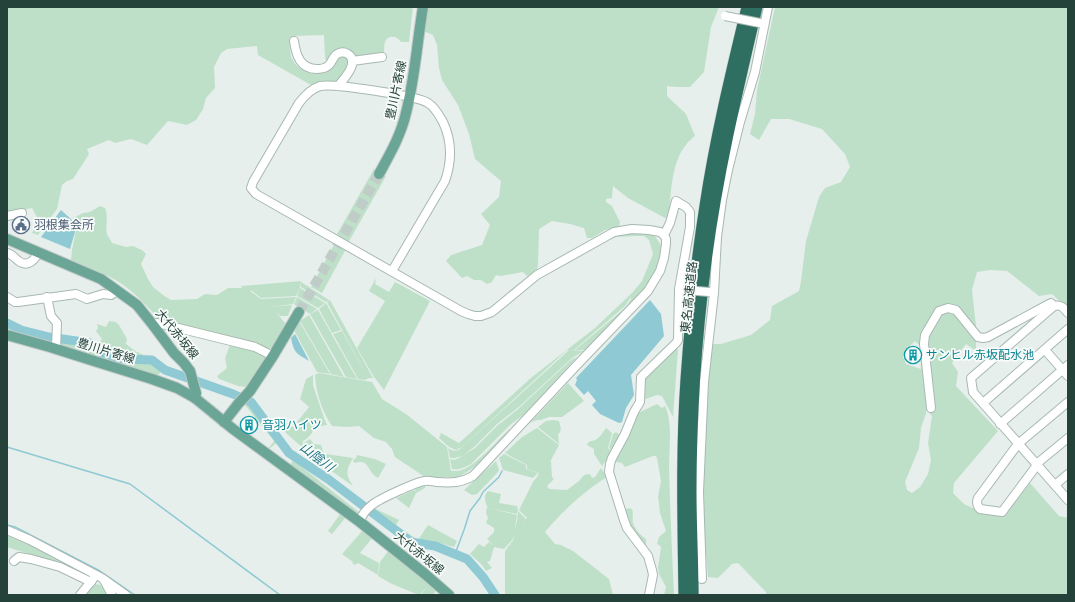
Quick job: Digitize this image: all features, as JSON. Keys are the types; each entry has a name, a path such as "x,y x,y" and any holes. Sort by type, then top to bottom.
{"highway":[{"name":"東名高速道路","path":"684,595 682,493 683,443 690,321 705,204 719,129 747,7"},
{"name":"東名高速道路","path":"694,595 691,493 692,436 699,322 706,263 725,146 757,7"}],"main road":[{"name":"豊川片寄線","path":"379,174 394,147 406,113 415,72 423,7"},
{"name":"大代赤坂線","path":"7,239 101,279 136,305 190,371 195,396 224,422 360,520 449,595"},
{"path":"224,422 250,391 299,312"},
{"name":"豊川片寄線","path":"7,335 56,340 195,396"}],"street":[{"path":"702,579 699,492 704,382 717,237 722,200 734,145 755,72 762,24 768,7"},
{"path":"725,16 762,24"},
{"path":"294,41 297,56 301,63 307,68 322,69 329,65 334,56 340,53 346,53 350,56 352,66 338,86"},
{"path":"352,61 382,57"},
{"path":"392,271 448,173 450,157 450,142 448,133 437,112 428,102 422,99 410,96 325,85 309,92 299,103 251,188 256,194 392,271 468,314 481,316 492,312 537,275 614,232 632,229 660,232 664,235"},
{"path":"360,520 373,504 419,483 425,481 451,483 460,482 473,476 648,291 658,274 664,258 666,244 664,235 670,223 676,201 686,207 690,212 690,227 678,340 640,376 640,402 612,458 609,468 610,476 627,528 648,556 652,570 649,595"},
{"path":"7,216 22,213"},
{"path":"7,253 25,264 31,262 38,253"},
{"path":"683,290 712,292"},
{"path":"7,297 15,302 76,294 87,299 103,294 111,295 117,291"},
{"path":"47,297 51,316 57,323 56,340"},
{"path":"931,408 924,344 925,335 939,311 948,308 956,310 978,337 983,338 988,337 1048,304 1052,303 1054,306"},
{"path":"1068,313 1061,305 1058,304 1054,306 971,378 973,392 1068,500"},
{"path":"153,325 157,323 162,324 255,347 273,356"},
{"path":"983,403 1068,329"},
{"path":"1000,424 1066,370 1045,350"},
{"path":"1068,402 1018,444 978,498 977,504 980,509 1002,512 1040,461 1068,438"},
{"path":"1055,485 1068,474"},
{"path":"7,530 30,540 126,595"},
{"path":"14,561 19,558 31,560 96,578 112,595"},
{"path":"80,595 96,578"}],"green space":[{"path":"7,7 413,7 409,42 401,42 398,38 393,37 386,39 382,57 354,59 348,51 327,62 325,58 324,35 293,36 289,41 291,57 295,64 302,70 315,73 341,56 346,55 349,66 339,83 320,83 311,85 258,55 257,46 227,49 221,53 214,67 215,88 206,98 203,109 196,120 187,125 168,121 147,145 131,139 115,143 109,140 87,149 89,154 73,179 62,185 57,209 38,235 32,233 39,221 32,208 7,214"},
{"path":"424,7 719,7 711,27 704,72 690,87 667,86 667,96 686,114 695,136 689,141 681,152 677,161 671,189 669,216 665,218 628,198 613,186 612,198 606,199 606,202 612,206 620,222 619,227 605,230 592,238 587,238 584,228 552,221 539,229 538,266 536,272 527,276 523,272 501,276 496,275 492,282 487,284 481,280 474,280 467,276 462,278 446,261 451,255 482,245 490,225 481,214 499,197 501,181 475,159 469,134 458,105 442,80 439,68 437,45 433,35 421,30"},
{"path":"775,7 1068,7 1068,309 1052,294 1039,296 1007,271 990,270 977,272 972,290 976,326 976,351 966,344 952,363 958,372 956,386 998,431 954,483 953,493 964,504 981,512 1003,516 1030,483 1059,516 1068,518 1068,595 766,595 766,592 738,563 732,564 718,578 708,577 701,493 710,344 721,344 751,335 770,320 772,306 799,291 806,241 819,197 825,188 841,182 850,167 845,154 822,129 789,119 771,119 759,140 750,134 755,114 757,90","holes":["915,341 920,346 921,369 906,364 903,357","927,410 932,416 928,443 931,460 928,474 920,487 912,493 907,490 905,482 919,448 921,428"]},
{"path":"374,169 386,176 348,243 336,236"},
{"path":"100,206 105,208 106,211 107,234 112,243 126,247 133,246 142,250 146,254 141,264 148,279 153,287 171,300 197,299 205,294 217,295 228,288 242,288 241,286 301,281 300,288 296,296 261,298 252,291 258,290 250,291 261,299 296,297 293,304 271,307 292,305 288,316 280,316 275,311 285,323 286,327 274,347 265,350 159,320 130,290 119,282 71,260 76,230 73,218 83,213 90,212"},
{"path":"634,232 654,235 661,245 656,269 643,291 614,323 585,350 575,350 626,307 631,297 625,306 574,350 571,350 584,351 572,358 520,406 497,424 475,446 463,456 450,458 448,448 454,451 460,449 569,350 567,350 462,447 456,450 449,447 439,438 441,433 459,443 532,377 595,328 632,293 642,281 653,254 649,240 644,236 634,236 617,237 604,242 622,234"},
{"path":"335,243 346,249 322,293 311,287"},
{"path":"376,278 375,284 389,292 395,282 430,301 384,390 374,377 357,348 385,301 369,291"},
{"path":"301,282 329,300 326,302 301,287"},
{"path":"300,288 325,303 318,308 297,296"},
{"path":"297,297 317,309 310,314 294,304"},
{"path":"330,300 373,378 365,380 358,379 333,334 342,331 368,378 327,302"},
{"path":"326,303 341,330 332,333 319,309"},
{"path":"318,310 357,379 346,377 310,314"},
{"path":"309,315 344,377 331,374 300,321"},
{"path":"109,321 116,322 119,325 127,339 126,344 135,351 150,358 117,355 98,346 102,339 96,331 98,328 97,324 106,327"},
{"path":"299,321 330,374 317,372 295,332 296,325"},
{"path":"58,339 78,344 89,352 97,351 105,356 121,360 150,360 161,372 157,376 57,347"},
{"path":"230,345 255,349 268,358 247,387 238,386 219,379 217,376 227,368 225,358"},
{"path":"674,348 678,350 673,417 662,396 657,395 643,400 644,375"},
{"path":"577,357 526,413 510,425 471,464 466,467 452,469 450,459 454,460 459,458 475,448 498,425 518,409 572,359"},
{"path":"319,373 372,382 382,399 406,414 447,447 451,471 461,470 475,462 510,429 477,465 462,475 453,478 425,477 395,457 392,449 386,442 374,438 359,426 332,426 322,408 318,395 315,375"},
{"path":"313,375 313,385 327,425 317,427 310,436 303,441 302,447 287,434 275,419 282,420 293,427 309,407 300,399 306,379"},
{"path":"568,383 584,401 562,417 549,417 530,423"},
{"path":"247,402 253,407 279,441 269,449 274,441 245,405"},
{"path":"657,404 662,408 665,406 670,428 670,515 674,595 664,595 666,587 659,574 658,568 661,547 657,544 659,537 666,531 660,513 658,497 661,481 657,458 656,456 653,456 625,467 622,463 612,461 637,412"},
{"path":"546,421 559,421 561,429 559,434 556,433 558,434 559,444 538,427"},
{"path":"537,428 559,445 550,460 552,477 554,479 547,486 549,489 567,490 584,475 590,474 592,478 595,477 601,468 607,477 574,502 545,532 555,544 561,545 573,551 609,579 613,595 506,595 505,551 514,539 513,535 518,511 526,519 520,528 527,518 519,510 539,473 527,469 527,465 505,453 522,437"},
{"path":"606,428 612,433 608,448 612,452 602,466 594,454 594,449 587,445 589,442 598,438"},
{"path":"616,432 621,436 613,451 609,448 613,434"},
{"path":"310,439 314,444 321,445 324,454 320,462 303,448 304,443"},
{"path":"326,454 353,458 347,472 353,486 320,463"},
{"path":"504,454 526,465 526,469 538,473 533,478 503,470 499,458"},
{"path":"357,455 375,459 386,464 378,478 364,463 355,463 353,461"},
{"path":"293,460 360,513 357,515 290,466"},
{"path":"496,461 499,470 477,494 472,495 464,490"},
{"path":"425,486 425,488 416,493 409,508 396,498 414,490 416,492 415,490 419,487"},
{"path":"488,491 501,494 499,503 517,506 517,514 488,508 485,495"},
{"path":"487,507 517,515 513,539 504,549 494,547 490,561 487,562 492,568 486,571 470,554 479,544 484,547 489,542 494,546 487,539 494,532 494,528 486,523 488,518 486,513"},
{"path":"628,508 632,509 635,528 646,539 646,548 629,527 625,510"},
{"path":"376,509 399,520 396,525 418,540 406,536 373,511"},
{"path":"341,513 346,517 332,534 328,531"},
{"path":"428,525 457,541 454,547 418,540"},
{"path":"364,529 373,537 360,553 379,563 378,575 358,563 355,565 342,554"},
{"path":"7,533 37,547 64,565 7,547"},
{"path":"389,550 437,589 433,595 421,595 428,585 419,595 392,584 378,576 380,562"},
{"path":"93,584 103,586 109,595 84,595"}],"water":[{"path":"61,210 73,221 75,232 70,249 41,237"},
{"path":"650,300 661,314 664,336 631,375 634,395 626,408 622,422 619,423 600,414 592,405 596,401 588,391 584,395 575,385 577,380 576,378"},
{"path":"295,334 309,361 298,354 293,347 291,338"}],"waterway":[{"name":"山陰川","path":"7,323 21,330 49,337 90,343 104,354 122,359 152,360 165,370 233,394 251,402 289,453 328,479 411,542 435,546 467,559 483,577 495,595"},
{"path":"7,447 130,484 280,595"},
{"path":"455,554 470,511 483,492 499,477 502,471"},
{"path":"7,525 15,527 100,571 135,595"}],"tunnel":[{"path":"299,312 379,174"}],"place":[{"name":"羽根集会所","path":"21,225"},
{"name":"サンヒル赤坂配水池","path":"913,355"},
{"name":"音羽ハイツ","path":"249,425"}]}
